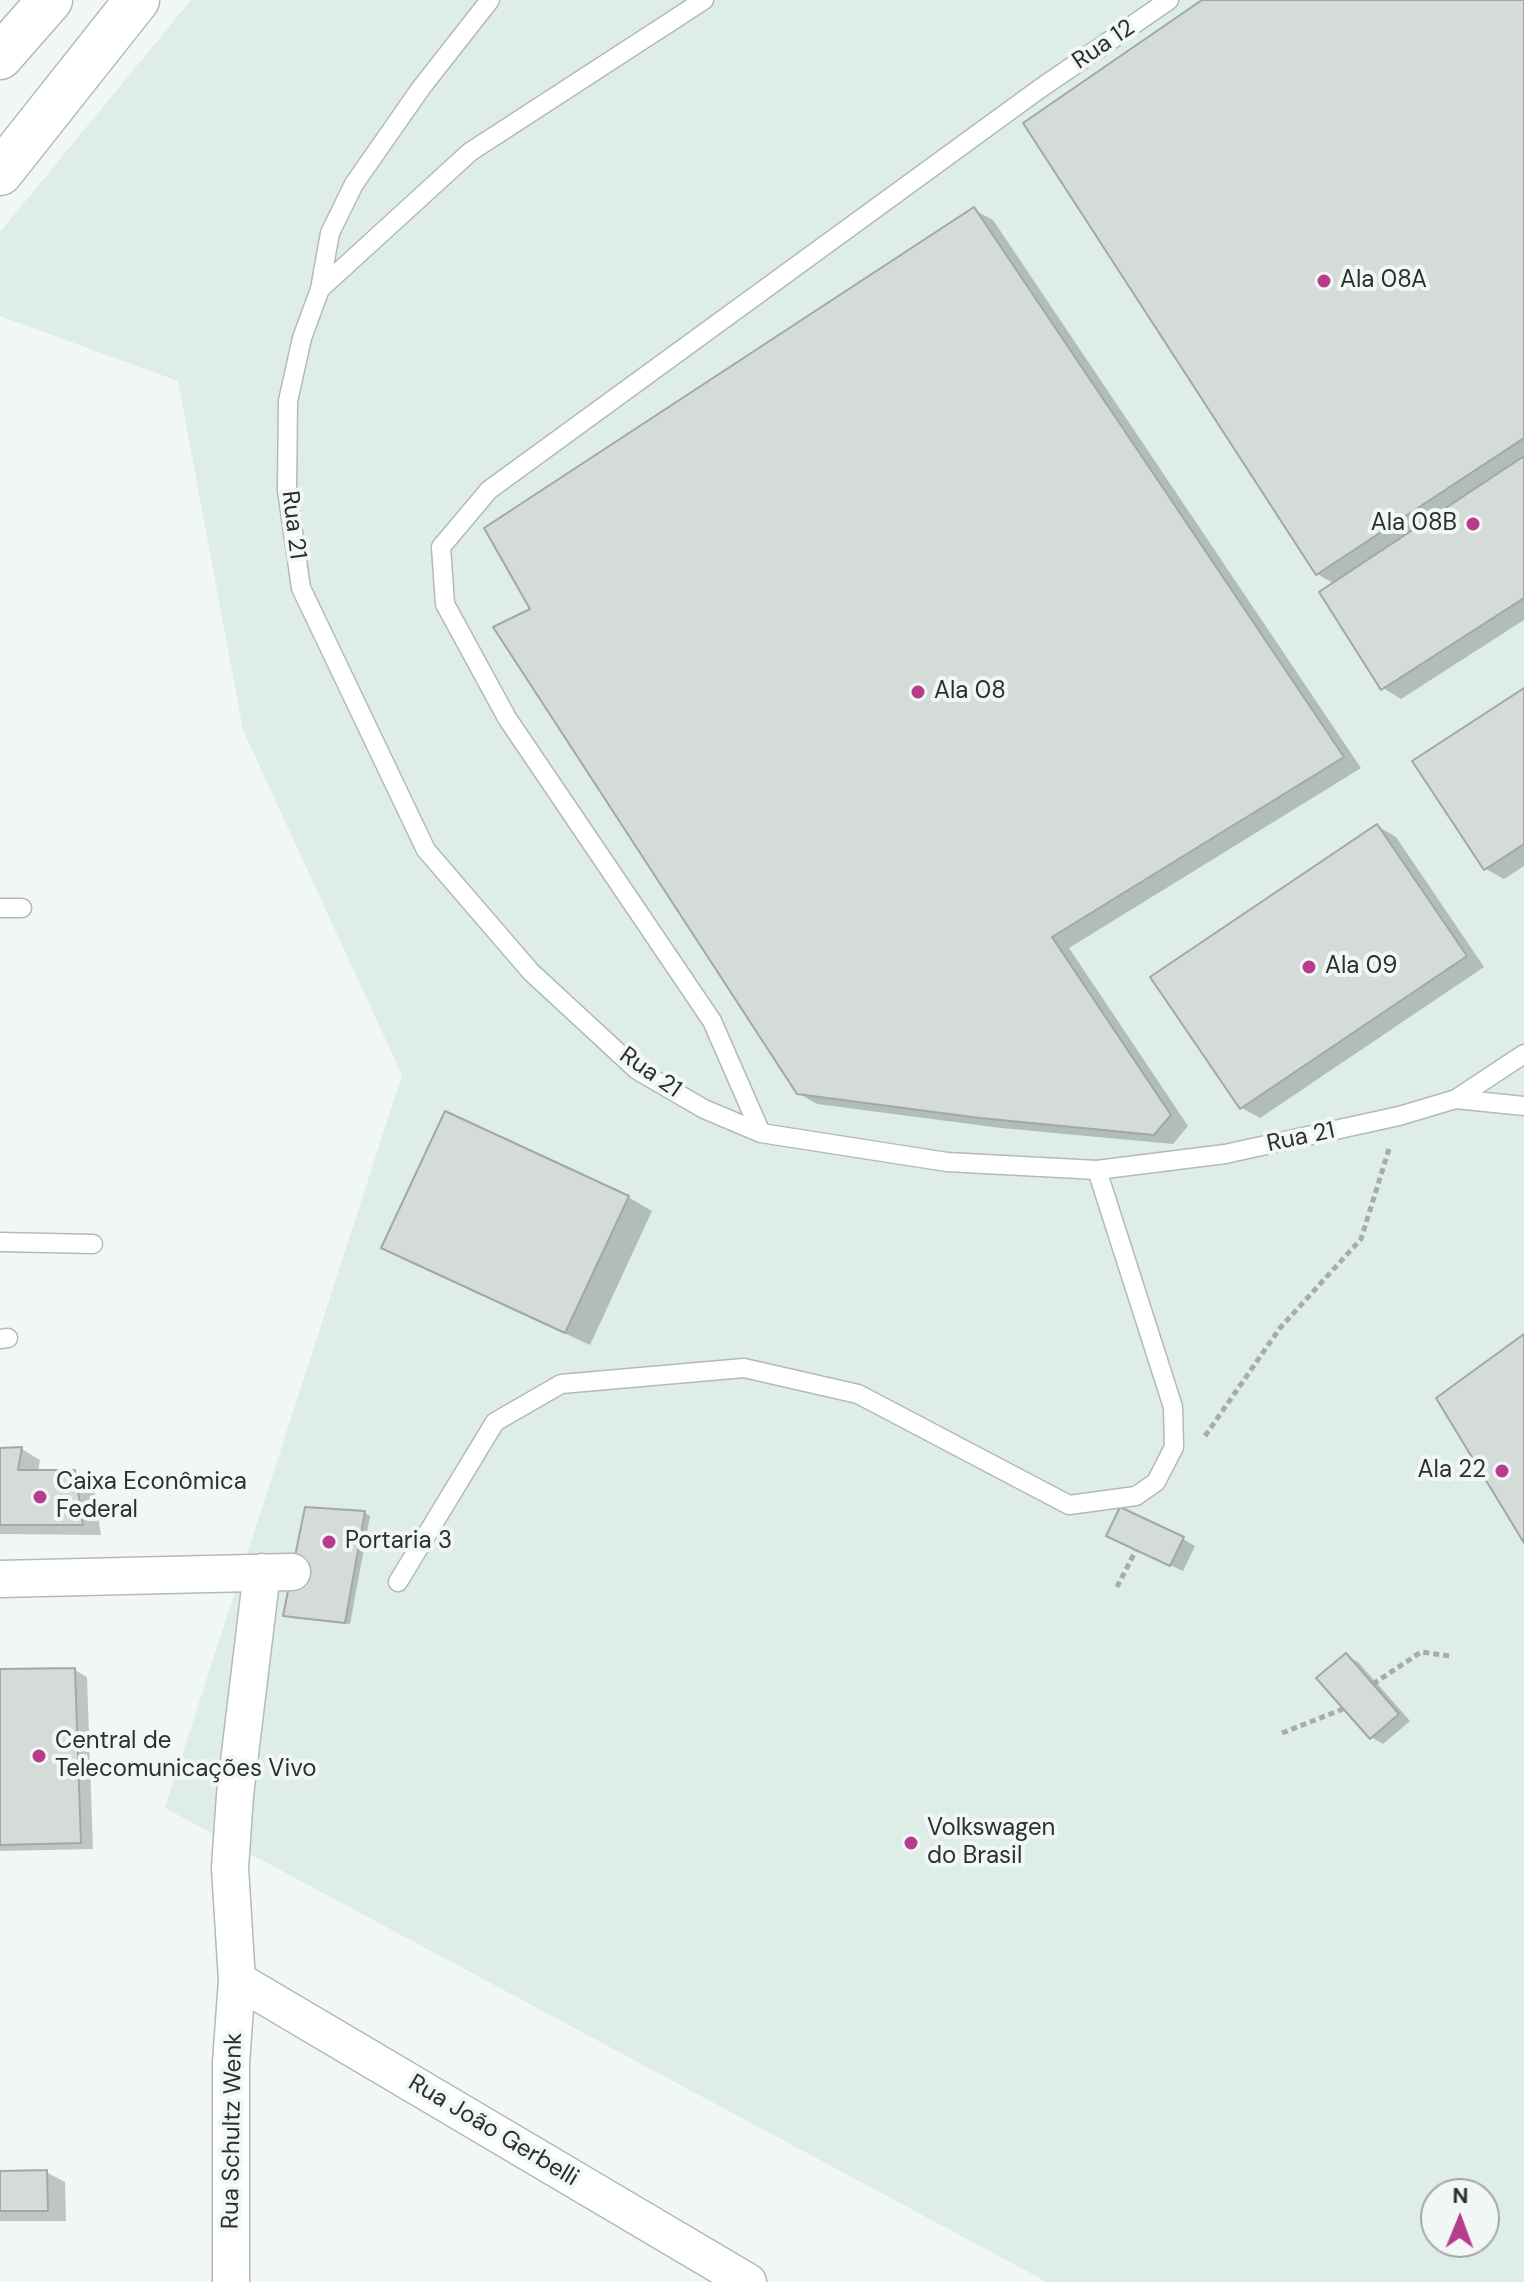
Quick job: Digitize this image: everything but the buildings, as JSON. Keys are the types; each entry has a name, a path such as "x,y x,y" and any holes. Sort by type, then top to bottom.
{"main road":[{"path":"0,57 50,0"},
{"path":"0,173 137,0"}],"street":[{"name":"Rua Schultz Wenk","path":"0,1579 277,1572 233,1824 230,1868 237,1980 231,2063 231,2282"},
{"name":"Rua João Gerbelli","path":"237,1980 748,2282"}],"lane":[{"name":"Rua 21","path":"490,0 421,88 354,184 330,233 320,289 302,338 288,401 287,490 301,588 426,850 531,972 637,1070 704,1109 761,1133 947,1162 1097,1170 1225,1154 1399,1116 1456,1099 1524,1054"},
{"name":"Rua 21","path":"320,289 470,152 704,0"},
{"name":"Rua 12","path":"761,1133 712,1021 500,705 445,604 441,547 489,490 1038,90 1169,0"},
{"path":"0,908 22,908"},
{"path":"1456,1099 1524,1106"},
{"path":"398,1582 495,1422 561,1384 744,1368 858,1394 1069,1505 1136,1496 1156,1482 1174,1447 1173,1407 1097,1170"},
{"path":"0,1242 93,1244"}],"path":[{"path":"1198,1446 1280,1328 1361,1239 1399,1116"},
{"path":"1117,1587 1136,1550"},
{"path":"1373,1684 1421,1652 1450,1656"},
{"path":"1282,1733 1343,1709"}],"shaded area":[{"name":"Volkswagen do Brasil","path":"191,0 1524,0 1524,2282 1047,2282 165,1808 402,1075 243,730 178,381 0,316 0,232"}],"place":[{"name":"Ala 08A","path":"1324,281"},
{"name":"Ala 08B","path":"1473,524"},
{"name":"Ala 08","path":"918,692"},
{"name":"Ala 09","path":"1309,967"},
{"name":"Ala 22","path":"1502,1471"},
{"name":"Caixa Econômica Federal","path":"40,1497"},
{"name":"Portaria 3","path":"329,1542"},
{"name":"Central de Telecomunicações Vivo","path":"39,1756"},
{"name":"Volkswagen do Brasil","path":"911,1843"}]}
